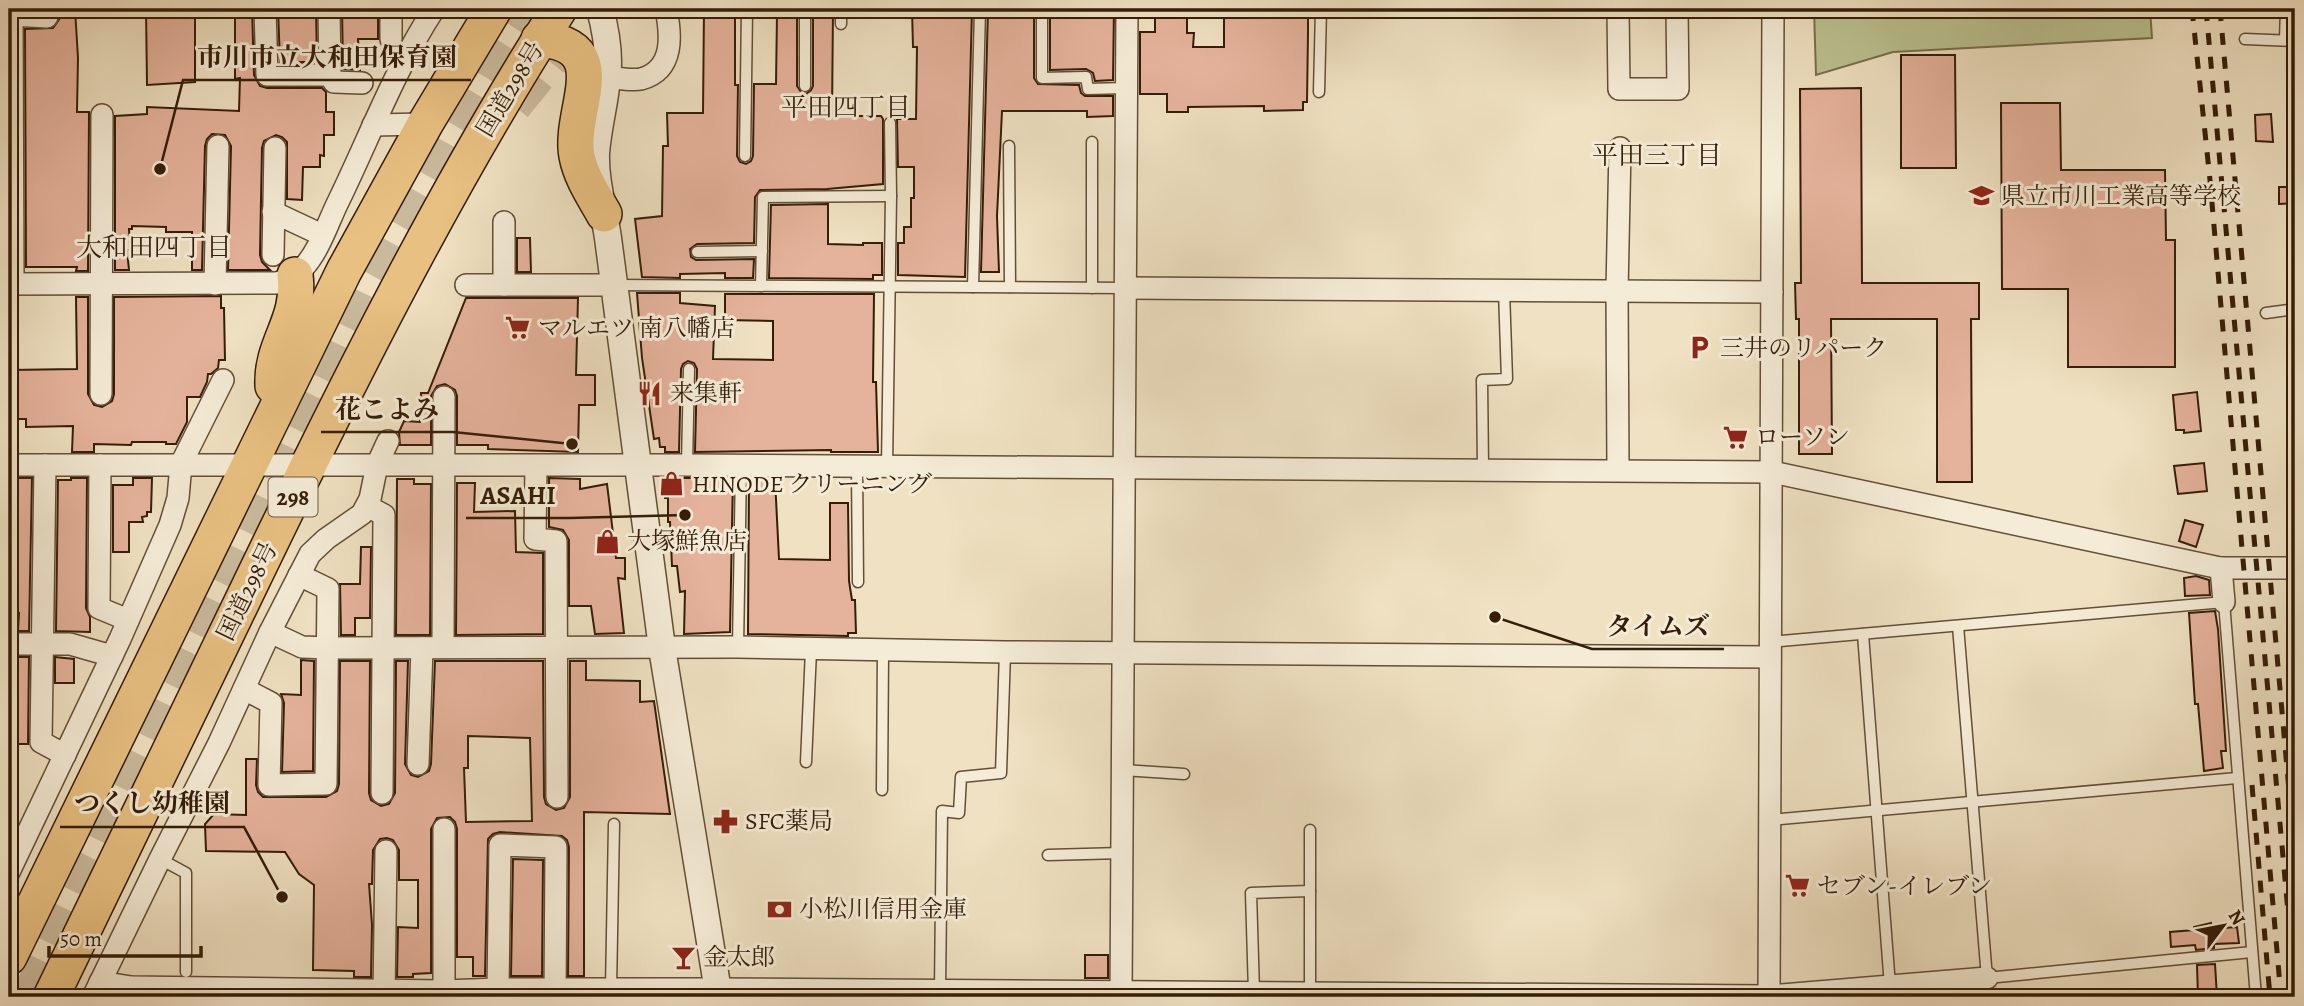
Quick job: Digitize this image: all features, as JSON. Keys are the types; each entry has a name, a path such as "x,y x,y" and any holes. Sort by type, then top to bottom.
{"highway":[{"name":"298","path":"9,957 344,271 425,124 494,9"},
{"name":"国道298号","path":"51,997 380,321 482,133 559,9"},
{"path":"539,39 558,41 568,46 577,53 583,64 586,77 576,154 585,181 604,215"},
{"path":"275,410 272,370 295,306 297,293 284,265"}],"street":[{"path":"265,9 267,75 330,75"},
{"path":"329,9 330,75 334,82 362,83"},
{"path":"391,9 391,39"},
{"path":"284,265 309,261 402,62 434,9"},
{"path":"600,9 607,47 607,77 596,157 662,648 718,993"},
{"path":"607,77 641,79 661,65 671,42 666,9"},
{"path":"1121,994 1126,9"},
{"path":"1618,9 1619,89 1678,89 1677,9"},
{"path":"1769,997 1773,9"},
{"path":"47,17 12,12 11,284 277,284 284,265 273,212 275,148"},
{"path":"101,394 103,115"},
{"path":"373,125 425,124"},
{"path":"215,284 218,146"},
{"path":"1618,470 1617,291 1620,148"},
{"path":"273,212 322,235"},
{"path":"504,222 504,285"},
{"path":"466,285 614,285"},
{"path":"1125,288 1772,292"},
{"path":"9,872 112,656 170,526 176,505 181,464 223,380"},
{"path":"418,764 432,647 444,397"},
{"path":"96,990 310,554 318,545 356,520 367,506 377,465 388,441"},
{"path":"9,465 687,465 1772,472 2221,568 2295,568"},
{"path":"45,465 41,742 65,755"},
{"path":"100,465 99,608 128,620"},
{"path":"536,466 535,539 556,541 557,797"},
{"path":"367,506 384,515 382,793"},
{"path":"2221,568 2224,602"},
{"path":"244,689 271,703 269,785 326,784 328,589 299,575"},
{"path":"270,632 302,647 328,648 738,647 1123,653 1770,650"},
{"path":"9,644 82,646 112,656"},
{"path":"444,829 444,991"},
{"path":"498,989 500,845 556,847 555,993"},
{"path":"384,994 386,851"},
{"path":"96,990 186,986 384,994 444,991 470,993 498,989 555,993 611,989 718,993 940,990 971,994 1254,992 1769,997 1987,978"}],"lane":[{"path":"745,156 747,9"},
{"path":"804,86 805,9"},
{"path":"841,9 841,24"},
{"path":"974,287 980,9"},
{"path":"1042,9 1042,78 1086,77 1088,89 1126,88"},
{"path":"1319,92 1321,9"},
{"path":"2245,38 2290,40 2286,9"},
{"path":"887,467 890,123"},
{"path":"1092,142 1092,288"},
{"path":"1009,146 1010,288"},
{"path":"761,286 764,197 891,196"},
{"path":"697,252 762,251"},
{"path":"614,285 1125,288"},
{"path":"1483,469 1482,380 1507,379 1504,291"},
{"path":"2266,313 2295,309"},
{"path":"687,465 689,369"},
{"path":"738,647 741,466"},
{"path":"857,467 858,583"},
{"path":"1770,650 1863,634 2224,602 2256,997"},
{"path":"1958,626 1987,978 2252,952"},
{"path":"1863,634 1890,986"},
{"path":"807,762 811,650"},
{"path":"882,790 883,650"},
{"path":"940,990 942,811 959,813 961,777 1001,773 1005,652"},
{"path":"1123,771 1184,774"},
{"path":"1769,820 2237,778"},
{"path":"611,989 614,824"},
{"path":"1310,830 1310,993"},
{"path":"1048,855 1122,853"},
{"path":"160,859 186,873 186,986"},
{"path":"1254,992 1251,893 1310,891"}],"green space":[{"path":"1814,9 2150,9 2152,38 1893,52 1816,75"}],"building":[{"path":"57,9 75,9 77,112 89,112 88,271 76,271 77,267 26,267 25,29 53,28 60,18"},
{"path":"146,9 195,9 195,82 147,85"},
{"path":"235,9 252,9 254,75 260,86 322,88 326,92 326,112 334,112 334,135 324,135 324,156 320,155 320,167 303,167 302,200 287,199 287,142 276,135 264,141 260,255 262,262 270,270 228,270 231,146 225,135 212,134 205,146 202,270 192,270 192,232 166,232 166,227 132,226 132,229 129,229 130,250 127,250 129,270 115,270 115,116 147,114 147,107 239,111 240,78 235,79"},
{"path":"278,9 316,9 317,62 280,62"},
{"path":"342,9 378,9 378,39 358,39 360,70 343,69"},
{"path":"704,9 735,9 737,156 740,162 746,164 753,156 754,84 776,84 777,14 781,14 781,9 797,9 797,86 806,94 813,86 813,9 833,9 832,116 881,116 883,184 827,189 760,190 755,197 754,243 697,244 690,249 691,257 696,260 754,259 753,278 725,278 725,273 680,274 680,278 642,277 635,219 662,216 663,146 668,146 667,113 703,113"},
{"path":"912,9 972,9 965,277 898,275 898,243 904,243 904,227 911,227 911,198 914,198 914,167 898,167 897,119 916,119 917,47 913,47"},
{"path":"988,9 1034,11 1034,78 1038,84 1079,85 1085,96 1113,96 1113,116 1087,117 1087,111 1002,111 997,216 999,272 981,272"},
{"path":"1050,9 1114,9 1113,80 1095,81 1093,73 1086,69 1050,70"},
{"path":"1155,9 1187,9 1187,33 1194,33 1193,47 1224,47 1224,9 1304,9 1304,14 1308,14 1308,33 1307,102 1303,102 1303,110 1264,111 1264,106 1188,107 1188,112 1167,112 1167,94 1140,94 1140,32 1155,32"},
{"path":"1901,55 1955,55 1956,168 1901,168"},
{"path":"1861,88 1862,283 1979,283 1979,319 1971,319 1972,482 1937,482 1937,319 1831,319 1832,454 1799,454 1799,319 1796,319 1795,283 1801,283 1800,89"},
{"path":"2001,103 2060,103 2061,170 2165,170 2166,240 2175,240 2175,367 2068,367 2068,289 2002,289"},
{"path":"2271,114 2273,142 2256,141 2255,115"},
{"path":"2279,187 2295,187 2295,203 2279,204"},
{"path":"828,204 828,244 882,243 882,275 873,275 873,279 769,278 771,205"},
{"path":"517,238 530,238 531,272 517,272"},
{"path":"637,293 680,293 680,303 715,306 713,359 773,360 773,321 725,320 725,294 874,294 873,382 876,382 878,452 695,452 697,369 694,363 688,361 681,369 679,452 665,452 665,447 660,447 659,438 654,439 642,358"},
{"path":"221,296 221,308 224,308 225,360 219,360 218,368 208,374 200,397 187,397 187,422 176,444 94,444 94,452 72,452 73,426 26,427 26,419 9,419 9,370 77,369 76,297 88,297 88,394 94,405 102,407 112,401 114,394 114,297"},
{"path":"466,298 578,298 576,375 595,375 595,405 579,405 578,452 488,449 488,445 457,445 457,396 455,390 445,384 437,386 431,396 431,445 400,445 399,432 404,421 420,422 421,393 428,393"},
{"path":"2197,392 2201,431 2184,433 2184,430 2176,430 2173,395"},
{"path":"2204,463 2207,491 2178,494 2174,466"},
{"path":"9,478 32,478 29,631 18,631 19,613 14,613"},
{"path":"87,478 86,608 90,617 90,632 56,631 58,480"},
{"path":"133,478 152,478 151,512 142,517 143,522 129,522 129,552 113,552 113,485 133,485"},
{"path":"549,478 580,479 580,489 607,484 616,558 625,558 625,579 618,578 624,633 595,634 591,606 569,606 569,540 563,530 549,527"},
{"path":"665,478 733,478 730,632 684,634 685,591 680,592 677,566 672,566"},
{"path":"397,479 414,479 414,484 431,484 430,635 396,635"},
{"path":"749,479 775,479 779,559 830,560 830,503 848,503 849,581 852,600 855,600 856,633 848,633 848,636 748,634"},
{"path":"457,483 475,483 474,512 515,511 516,552 543,553 543,634 456,635"},
{"path":"2185,520 2203,525 2196,547 2179,541"},
{"path":"361,547 371,547 370,618 355,618 355,635 341,635 340,584 360,584"},
{"path":"2196,576 2209,580 2210,595 2185,596 2184,578"},
{"path":"2215,611 2226,751 2221,751 2223,768 2204,771 2198,704 2195,704 2189,613"},
{"path":"9,657 29,657 28,744 9,744"},
{"path":"55,657 74,659 74,683 55,683"},
{"path":"301,660 314,661 313,771 282,772 284,703 281,694 301,695"},
{"path":"340,661 370,661 369,793 371,800 381,806 389,804 395,793 396,661 408,661 405,764 411,775 418,777 429,771 431,764 435,661 543,661 544,797 546,804 556,810 564,808 570,797 570,661 586,661 586,680 640,681 640,702 654,701 670,814 584,812 584,976 568,976 567,840 562,836 500,832 488,839 485,976 473,976 473,957 457,957 457,829 450,817 437,818 431,829 431,973 397,977 398,927 418,928 418,880 399,880 399,850 393,840 380,839 373,850 372,884 369,884 372,925 371,977 354,977 354,971 313,970 314,885 299,874 285,852 206,851 205,824 214,814 246,815 246,759 257,759 256,785 263,797 326,797 337,791","holes":["468,736 530,738 532,821 466,822 464,768 468,768"]},
{"path":"513,859 543,860 542,976 511,976"},
{"path":"2211,923 2211,929 2237,927 2239,943 2214,944 2214,948 2196,950 2195,945 2171,947 2170,932 2194,930 2194,927"},
{"path":"1085,955 1108,955 1108,978 1085,978"},
{"path":"2215,964 2217,997 2198,997 2197,965"}],"tunnel":[{"path":"30,997 376,287 475,112 539,9"},
{"path":"513,105 591,9"}],"railway":[{"path":"2192,9 2210,180 2281,997"},
{"path":"2206,9 2295,989"},
{"path":"2220,9 2295,859"},
{"path":"2252,785 2270,997"}],"place":[{"name":"市川市立大和田保育園","path":"160,169"},
{"name":"県立市川工業高等学校","path":"1981,196"},
{"name":"マルエツ 南八幡店","path":"518,328"},
{"name":"三井のリパーク","path":"1700,348"},
{"name":"来集軒","path":"650,393"},
{"name":"ローソン","path":"1735,437"},
{"name":"花こよみ","path":"572,444"},
{"name":"HINODE クリーニング","path":"672,484"},
{"name":"ASAHI","path":"685,515"},
{"name":"大塚鮮魚店","path":"607,541"},
{"name":"タイムズ","path":"1495,617"},
{"name":"SFC薬局","path":"725,821"},
{"name":"セブン-イレブン","path":"1797,886"},
{"name":"つくし幼稚園","path":"282,897"},
{"name":"小松川信用金庫","path":"779,909"},
{"name":"金太郎","path":"683,957"}],"district":[{"name":"平田四丁目","path":"846,107"},
{"name":"平田三丁目","path":"1657,155"},
{"name":"大和田四丁目","path":"154,247"}]}
